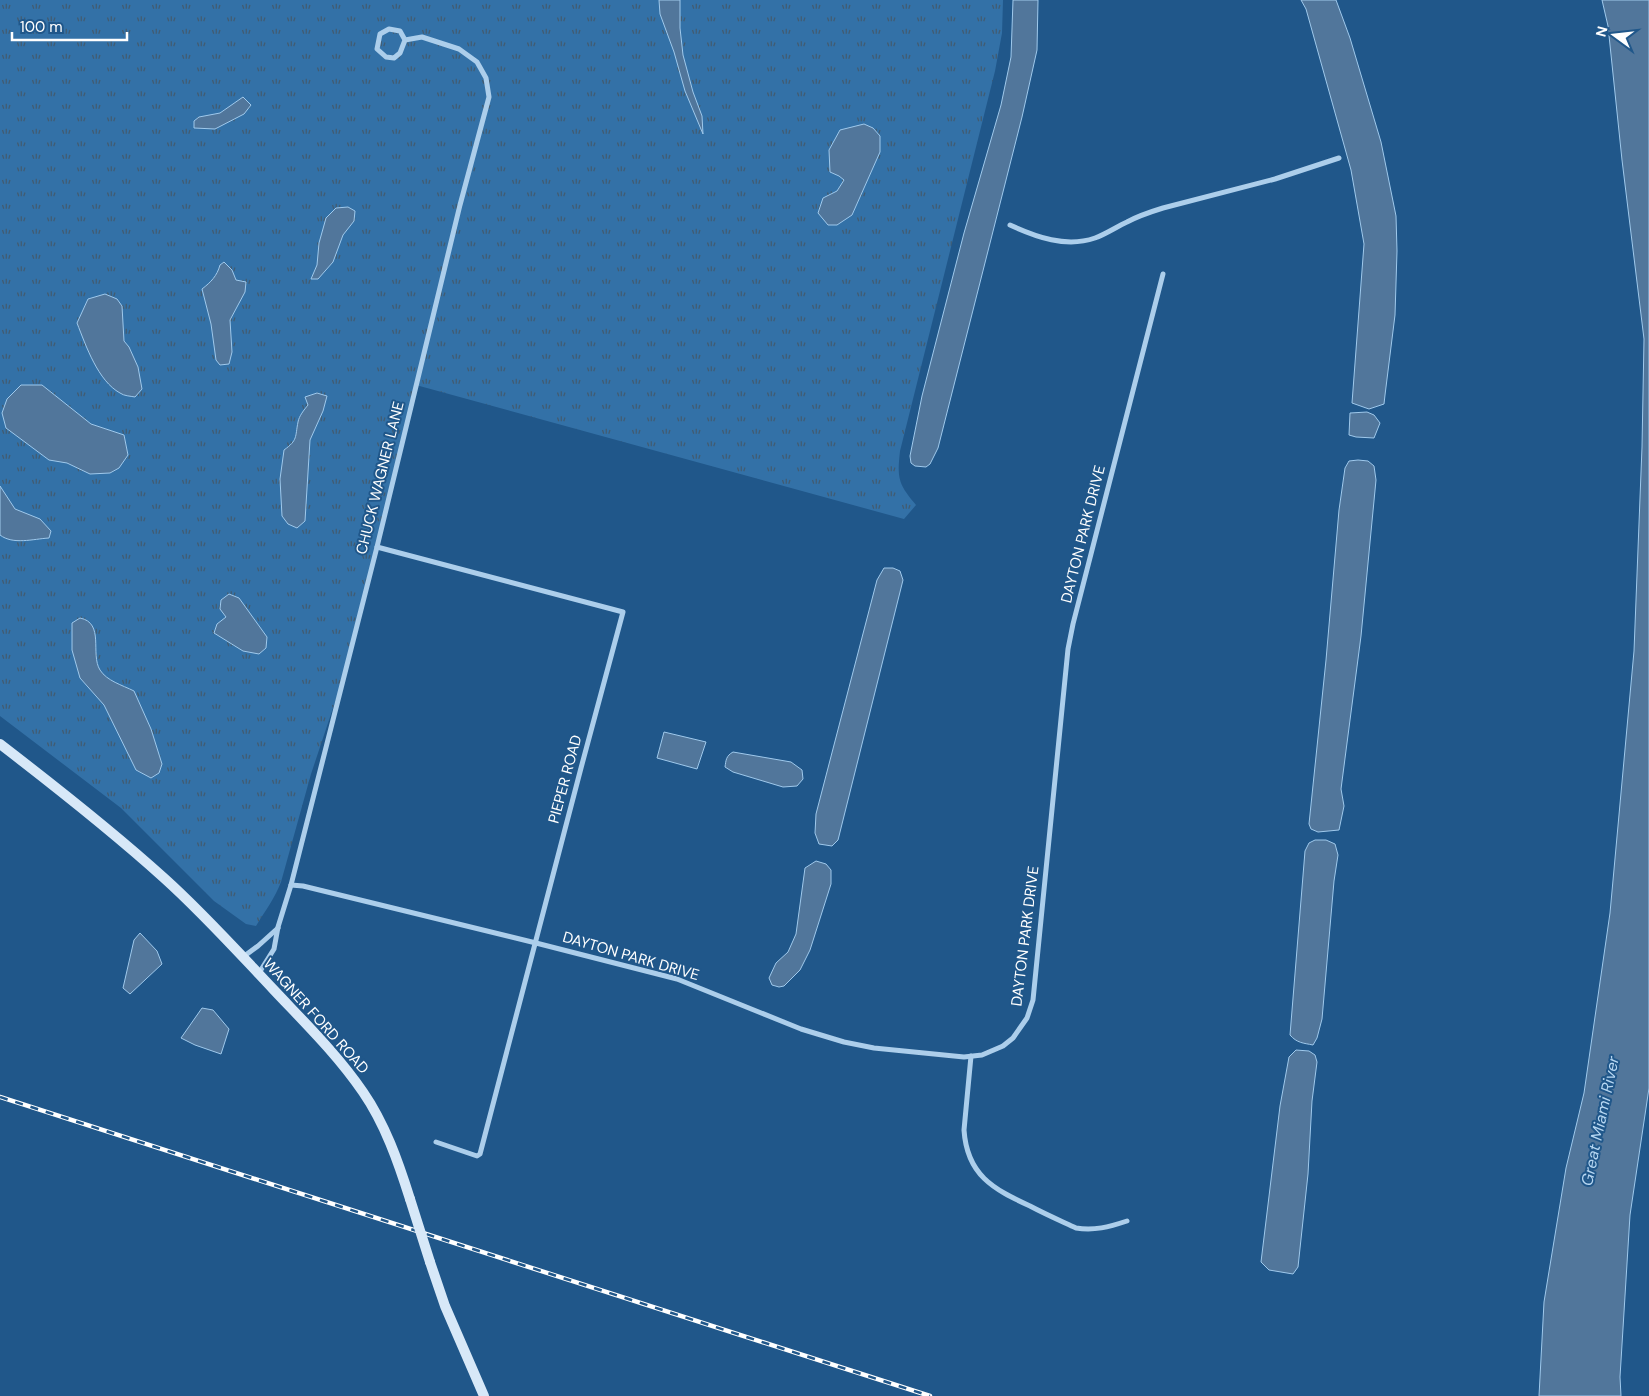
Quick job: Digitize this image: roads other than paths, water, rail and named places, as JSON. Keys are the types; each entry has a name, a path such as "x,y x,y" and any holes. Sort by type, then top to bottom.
{"main road":[{"name":"WAGNER FORD ROAD","path":"0,744 151,866 200,912 329,1048 363,1092 386,1134 410,1199 445,1306 484,1396"}],"street":[{"name":"CHUCK WAGNER LANE","path":"389,28 400,31 405,40 400,53 394,58 386,57 377,49 380,34 389,28"},
{"name":"CHUCK WAGNER LANE","path":"259,973 274,949 278,927 291,885 377,548 455,224 489,97 486,78 477,62 459,49 422,37 405,40"},
{"path":"1010,225 1028,234 1056,241 1076,242 1086,240 1163,208 1267,181 1339,158"},
{"name":"DAYTON PARK DRIVE","path":"291,885 303,886 677,979 801,1029 844,1042 882,1049 971,1056 1003,1046 1021,1028 1031,1009 1068,649 1163,274"},
{"name":"PIEPER ROAD","path":"377,548 623,612 480,1154 477,1156 436,1142"},
{"path":"243,957 278,927"},
{"path":"971,1056 964,1130 973,1163 983,1179 1011,1198 1076,1228 1103,1229 1127,1221"}],"water":[{"path":"659,0 680,0 680,28 683,55 702,116 703,134 685,91 674,52 660,14"},
{"path":"1013,0 1038,0 1037,50 1022,117 938,448 930,464 926,467 915,466 911,463 910,456 922,396 964,233 1001,105 1011,57"},
{"path":"1301,0 1336,0 1350,38 1381,142 1396,216 1395,315 1384,404 1369,409 1352,403 1364,244 1351,170 1306,9"},
{"name":"Great Miami River","path":"1602,0 1649,0 1649,1088 1630,1215 1620,1377 1621,1396 1539,1396 1544,1302 1566,1168 1584,1093 1610,913 1634,651 1644,339 1608,26"},
{"path":"243,97 251,105 244,114 215,129 194,128 194,121 199,117 220,113"},
{"path":"864,124 873,128 880,136 880,152 852,215 837,225 828,225 818,213 823,198 837,191 844,180 830,172 829,150 840,130"},
{"path":"348,207 355,211 354,221 343,235 333,262 318,279 311,279 317,265 319,243 326,218 336,208"},
{"path":"224,262 232,270 236,280 246,282 245,292 230,320 232,352 229,364 220,365 216,360 211,324 202,289 213,278 220,265"},
{"path":"105,294 117,299 122,306 124,341 129,347 138,367 142,389 135,397 122,394 105,380 84,342 77,323 88,299"},
{"path":"21,385 42,385 91,424 124,435 128,455 119,468 110,473 90,474 67,463 49,460 6,428 2,413 7,399"},
{"path":"317,393 327,396 323,411 310,440 305,521 297,528 288,524 282,516 280,479 284,450 292,444 295,438 299,418 308,405 305,397"},
{"path":"1367,412 1374,415 1380,423 1374,438 1349,435 1350,413"},
{"path":"1349,461 1368,461 1374,466 1376,480 1361,636 1341,789 1344,806 1339,830 1318,832 1311,829 1309,824 1339,510 1345,468"},
{"path":"0,486 15,509 40,519 51,531 49,538 17,541 0,535"},
{"path":"884,568 893,568 900,571 903,580 838,840 832,846 819,844 815,833 816,814 877,580"},
{"path":"229,594 239,598 267,637 266,648 259,654 243,651 214,633 217,624 226,617 220,609 221,600"},
{"path":"80,618 88,621 95,632 96,656 100,670 111,680 134,691 151,729 162,764 159,773 151,778 136,770 104,705 80,678 72,650 72,623"},
{"path":"664,732 706,742 697,769 657,758"},
{"path":"733,752 791,762 802,770 803,779 797,786 783,787 733,772 725,767 726,760"},
{"path":"1315,840 1326,840 1335,844 1338,855 1322,1019 1313,1045 1298,1041 1290,1035 1305,851 1309,843"},
{"path":"816,861 826,864 831,870 831,884 810,950 800,970 784,986 772,985 769,978 776,963 788,952 796,934 805,868"},
{"path":"140,933 157,951 162,964 130,994 123,988 134,940"},
{"path":"202,1008 213,1010 229,1029 221,1054 181,1038"},
{"path":"1296,1050 1309,1051 1315,1055 1317,1062 1298,1267 1293,1274 1269,1270 1261,1262 1280,1106 1289,1057"}],"railway":[{"path":"0,1097 930,1396"}]}
